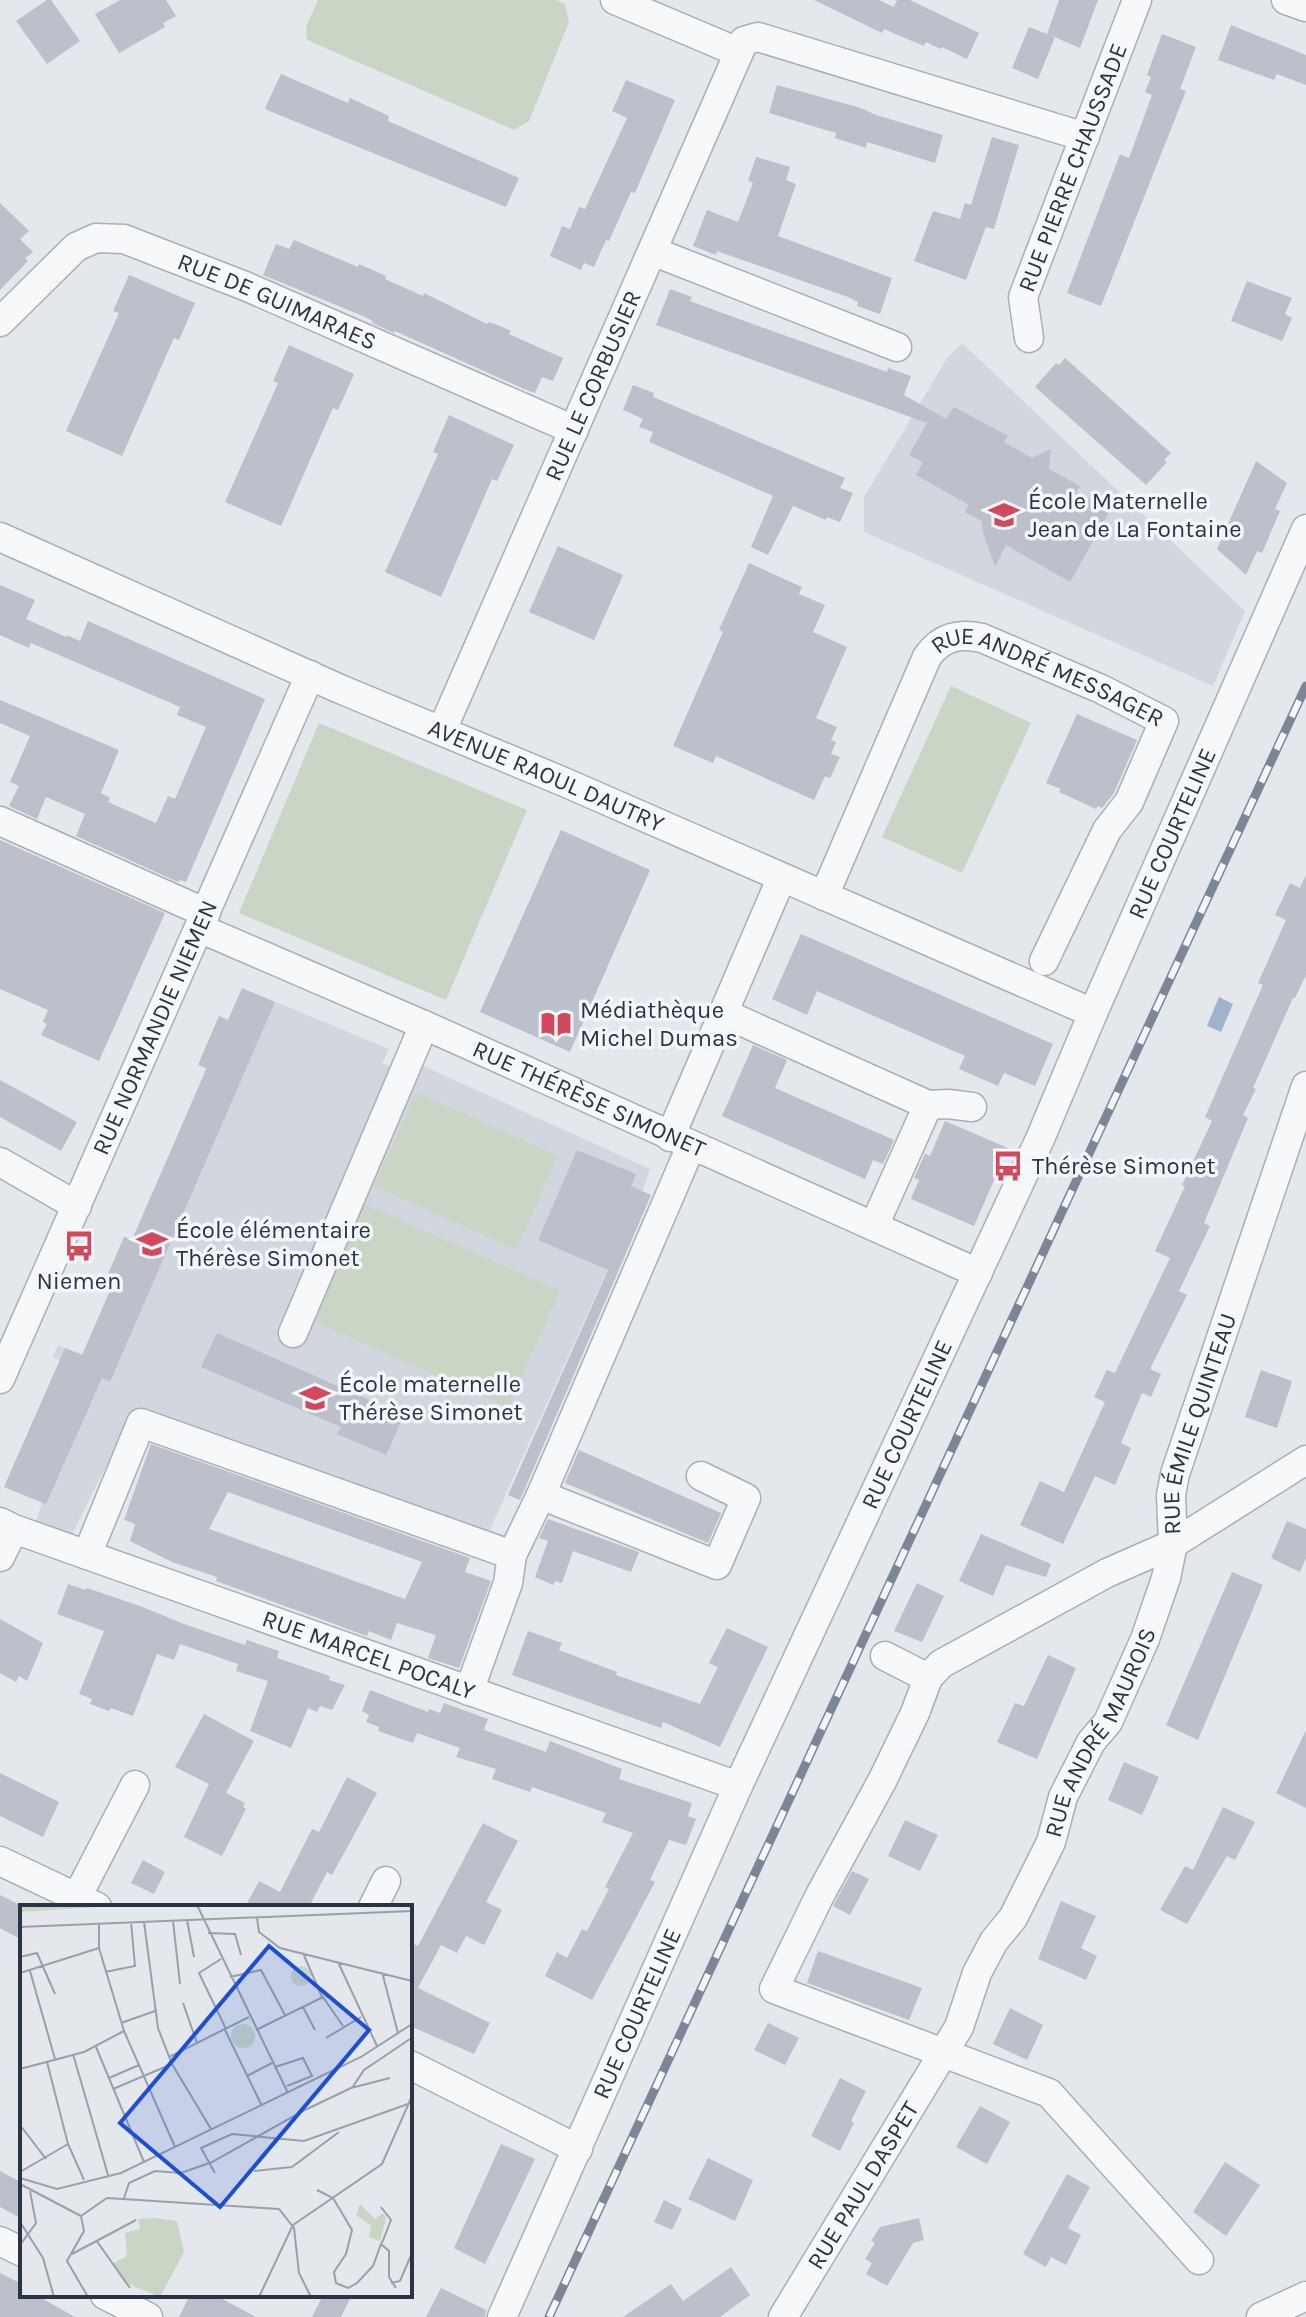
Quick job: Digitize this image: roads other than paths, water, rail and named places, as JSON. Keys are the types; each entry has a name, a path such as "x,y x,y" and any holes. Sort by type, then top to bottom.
{"street":[{"path":"615,0 741,46 758,37 1085,137"},
{"name":"RUE PIERRE CHAUSSADE","path":"1029,338 1023,297 1137,0"},
{"path":"1286,0 1306,7"},
{"name":"RUE LE CORBUSIER","path":"442,730 741,46"},
{"name":"RUE DE GUIMARAES","path":"0,322 76,247 96,238 124,239 245,286 574,430"},
{"path":"652,251 897,347"},
{"name":"RUE COURTELINE","path":"502,2317 738,1786 1040,1139 1306,529"},
{"name":"AVENUE RAOUL DAUTRY","path":"0,537 310,675 1093,1013"},
{"name":"RUE ANDRÉ MESSAGER","path":"824,896 927,657 934,647 955,636 982,638 1101,689 1164,721 1129,802 1107,830 1044,961"},
{"name":"RUE NORMANDIE NIEMEN","path":"0,1379 310,675"},
{"name":"RUE THÉRÈSE SIMONET","path":"0,821 424,1025 978,1273"},
{"path":"469,1691 508,1583 512,1555 541,1495 681,1141 723,1013 781,879"},
{"path":"723,1013 928,1105 972,1107"},
{"path":"293,1333 424,1025"},
{"name":"RUE ÉMILE QUINTEAU","path":"928,1678 941,1664 975,1644 1107,1573 1173,1544 1171,1495 1175,1474 1306,1086"},
{"path":"874,1226 928,1105"},
{"path":"0,1162 77,1206"},
{"path":"87,1555 141,1423 512,1555"},
{"path":"1173,1544 1306,1460"},
{"path":"541,1495 717,1565 746,1498 701,1476"},
{"path":"0,1557 7,1525"},
{"name":"RUE MARCEL POCALY","path":"7,1525 738,1786"},
{"name":"RUE ANDRÉ MAUROIS","path":"943,2055 959,2027 994,1941 1013,1918 1051,1842 1063,1797 1091,1742 1108,1722 1145,1639 1166,1578 1173,1544"},
{"path":"885,1656 928,1678 915,1713 882,1781 820,1895 774,1989 1049,2093 1199,2260"},
{"path":"0,1861 87,1902 135,1785"},
{"path":"374,1905 386,1881"},
{"name":"RUE PAUL DASPET","path":"783,2317 943,2055"},
{"path":"412,2066 578,2149"},
{"path":"0,2241 20,2251"},
{"path":"1261,2317 1306,2296"},
{"path":"109,2297 148,2317"}],"water":[{"path":"1219,997 1233,1004 1221,1032 1207,1026"}],"railway":[{"path":"549,2317 1306,686"}],"place":[{"name":"École Maternelle Jean de La Fontaine","path":"1004,515"},
{"name":"Médiathèque Michel Dumas","path":"556,1024"},
{"name":"Thérèse Simonet","path":"1008,1166"},
{"name":"École élémentaire Thérèse Simonet","path":"152,1244"},
{"name":"Niemen","path":"79,1246"},
{"name":"École maternelle Thérèse Simonet","path":"315,1398"}]}
